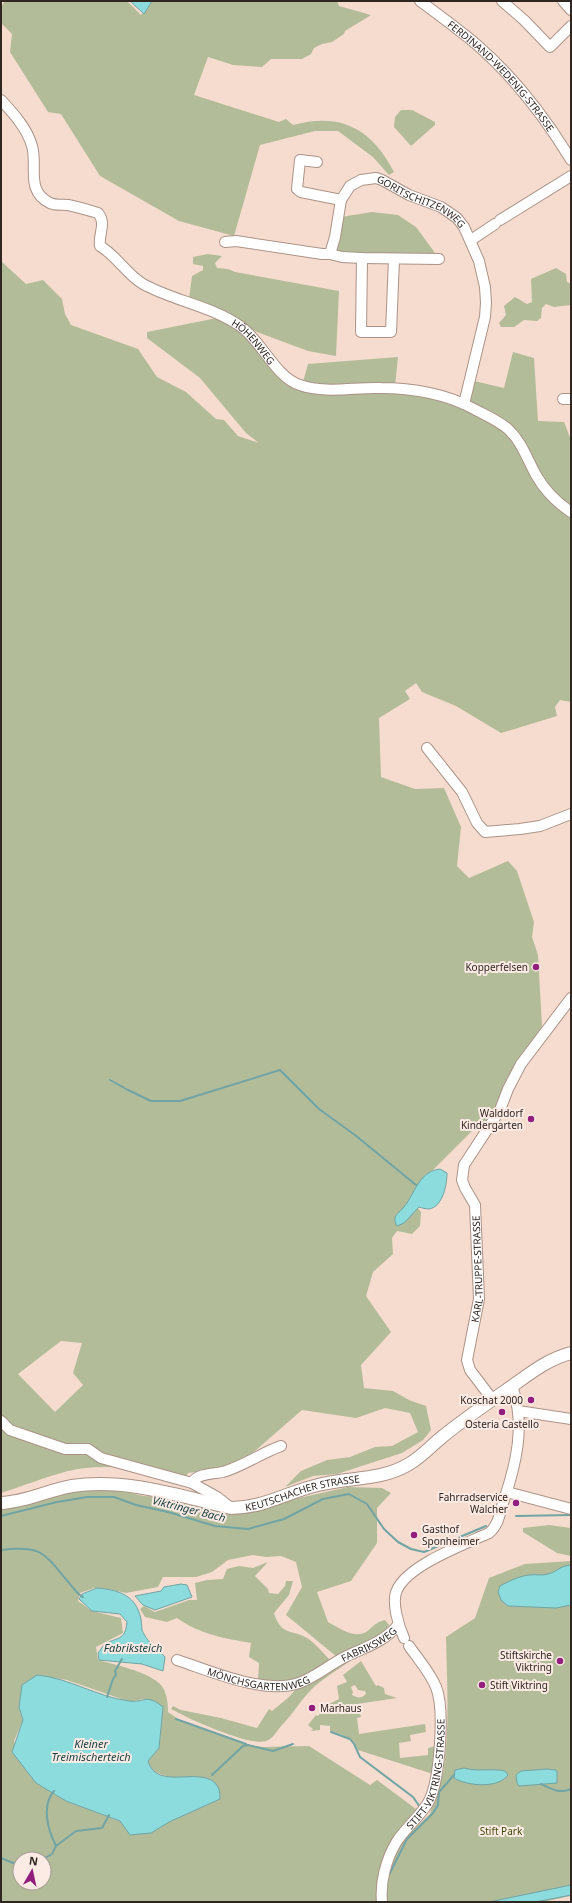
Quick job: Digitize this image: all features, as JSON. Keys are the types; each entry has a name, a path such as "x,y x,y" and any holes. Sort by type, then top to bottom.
{"main road":[{"name":"KEUTSCHACHER STRASSE","path":"1,1503 14,1503 70,1486 94,1484 123,1485 231,1508 244,1508 268,1503 323,1484 379,1476 393,1472 410,1464 441,1438 545,1363 571,1352"}],"street":[{"name":"FERDINAND-WEDENIG-STRASSE","path":"420,1 462,32 501,68 540,113 571,160"},
{"path":"502,1 524,20 550,47 571,26"},
{"path":"563,1 571,10"},
{"name":"HÖHENWEG","path":"1,100 18,120 29,138 34,155 33,178 38,194 54,205 68,205 98,213 103,228 99,241 100,246 109,251 138,281 220,315 241,327 284,376 298,385 324,390 382,388 426,392 441,395 464,404 508,429 523,448 536,476 550,497 571,512"},
{"path":"317,162 300,160 297,189 301,192 341,200"},
{"path":"471,240 571,176"},
{"name":"GORITSCHITZENWEG","path":"330,254 335,237 341,200 344,193 356,182 368,178 382,180 409,195 448,211 464,227 471,240 483,272 486,303 485,317 464,404"},
{"path":"224,242 236,241 342,257 439,259"},
{"path":"362,258 361,332 391,332 394,259"},
{"path":"427,748 462,792 477,822 485,832 540,826 571,814"},
{"name":"KARL-TRUPPE-STRASSE","path":"492,1400 472,1374 467,1360 478,1305 478,1284 475,1205 465,1188 462,1173 468,1158 500,1110 508,1089 521,1064 571,998"},
{"name":"STIFT-VIKTRING-STRASSE","path":"382,1902 382,1876 397,1842 428,1802 437,1771 441,1732 438,1696 434,1682 406,1642 399,1626 395,1594 408,1577 428,1561 489,1533 497,1522 507,1492 518,1443 518,1411 512,1386"},
{"path":"518,1411 571,1420"},
{"path":"1,1421 10,1430 65,1449 88,1449 101,1458 192,1483 217,1497 231,1508"},
{"path":"192,1483 194,1479 200,1476 240,1466 265,1452 281,1446"},
{"path":"507,1492 571,1509"},
{"name":"FABRIKSWEG","path":"337,1661 380,1641 391,1634 399,1626"},
{"name":"MÖNCHSGARTENWEG","path":"177,1660 252,1684 280,1687 301,1682 337,1661"}],"green space":[{"path":"5,1 127,1 141,15 151,1 337,1 339,6 371,15 345,31 344,34 332,42 322,44 314,48 311,54 302,59 271,59 262,67 233,65 208,57 194,95 279,122 286,119 293,125 326,121 340,123 353,128 365,135 376,145 394,172 389,175 373,157 338,131 315,131 260,145 234,236 179,221 100,176 61,114 48,112 10,52 12,34 1,23 1,7"},
{"path":"401,110 412,110 435,122 435,125 411,146 394,127 395,117"},
{"path":"372,212 398,215 416,227 438,257 337,252 335,250 341,217"},
{"path":"208,254 222,256 215,263 217,268 339,291 336,356 308,351 257,332 230,316 189,299 192,276 203,270 203,266 193,264 193,257"},
{"path":"1,261 26,284 43,280 62,299 65,314 71,325 138,349 157,377 186,392 216,419 224,420 238,436 259,443 246,433 200,378 147,338 147,332 217,318 245,335 290,385 383,391 438,398 465,408 506,433 571,516 571,702 560,700 555,707 557,716 501,733 456,706 422,692 416,683 405,691 410,699 379,718 381,777 415,789 444,788 461,827 457,866 469,878 508,861 517,871 534,922 532,937 538,955 542,1026 520,1059 490,1122 475,1128 433,1170 425,1175 412,1201 421,1212 420,1226 412,1234 397,1231 392,1238 393,1254 373,1272 366,1296 391,1332 361,1365 364,1388 393,1391 409,1400 426,1406 431,1430 423,1440 402,1453 337,1474 313,1476 285,1487 301,1471 327,1460 350,1457 375,1447 392,1446 418,1432 410,1413 385,1408 356,1418 302,1410 248,1457 221,1469 188,1473 185,1480 127,1468 82,1468 51,1476 1,1493","holes":["61,1341 82,1343 73,1373 83,1385 55,1412 18,1374"]},
{"path":"556,268 566,274 567,282 571,284 571,305 554,307 546,304 542,308 541,318 537,321 524,320 514,327 501,327 499,323 506,315 504,306 515,297 527,304 532,302 531,279"},
{"path":"513,352 534,358 538,421 564,422 571,440 571,509 548,489 522,442 472,404 470,399 474,381 504,388"},
{"path":"398,357 395,386 318,387 303,382 308,364"},
{"path":"348,1487 382,1488 391,1493 377,1508 377,1543 351,1581 317,1592 328,1622 345,1631 355,1634 364,1633 377,1623 385,1620 389,1625 380,1635 337,1657 286,1615 302,1587 296,1562 281,1556 266,1557 253,1555 228,1560 212,1572 196,1577 163,1577 158,1587 126,1593 94,1588 80,1593 78,1601 92,1611 121,1618 123,1633 96,1647 98,1660 122,1666 146,1675 159,1683 164,1689 168,1712 183,1722 248,1745 262,1747 309,1746 370,1785 377,1780 416,1809 395,1837 378,1902 1,1902 1,1507 73,1490 107,1488 144,1496 163,1497 231,1513","holes":["37,1675 67,1680 130,1702 144,1699 163,1707 159,1748 148,1761 150,1767 155,1772 169,1777 180,1778 220,1799 169,1822 151,1833 66,1801 36,1783 19,1761 14,1741 23,1720 19,1707"]},
{"path":"549,1525 571,1528 571,1556 557,1553 523,1532 523,1528"},
{"name":"Stift Park","path":"571,1561 571,1896 543,1902 386,1902 385,1883 392,1860 404,1839 430,1814 440,1774 443,1774 447,1740 446,1637 475,1618 489,1578 525,1564"},
{"path":"268,1562 255,1576 268,1589 269,1593 278,1594 285,1586 286,1581 293,1581 289,1595 274,1613 280,1625 287,1631 307,1638 330,1660 300,1678 280,1683 258,1680 259,1663 249,1657 251,1643 204,1632 177,1618 167,1622 145,1617 140,1609 144,1606 155,1612 189,1600 197,1600 195,1583 207,1580 223,1579 227,1569 239,1566 253,1568"},
{"path":"354,1658 325,1678 306,1695 273,1736 266,1741 258,1742 247,1740 218,1731 171,1709 173,1706 181,1710 221,1718 257,1728 269,1709 272,1711 288,1698 297,1688"},
{"path":"361,1661 376,1686 378,1685 384,1688 385,1694 397,1698 357,1704 361,1717 357,1718 359,1734 425,1724 426,1732 410,1735 411,1741 399,1743 400,1758 428,1755 428,1748 436,1746 433,1774 358,1750 353,1742 347,1737 330,1731 330,1726 320,1725 320,1730 311,1731 313,1729 308,1725 316,1715 318,1716 327,1705 339,1699 337,1686 347,1682 343,1675","holes":["355,1685 358,1690 365,1691 366,1694 359,1698 352,1695 353,1692 351,1687"]}],"water":[{"path":"130,1 152,1 144,14"},
{"path":"440,1169 447,1173 447,1178 445,1189 438,1204 429,1209 419,1207 404,1223 397,1226 395,1217 407,1203 420,1182 428,1173 433,1170"},
{"path":"571,1565 571,1605 556,1608 508,1606 501,1600 498,1592 500,1586 507,1582 526,1576 548,1574"},
{"path":"181,1584 187,1585 192,1597 155,1610 143,1605 135,1596 161,1591 164,1587"},
{"name":"Fabriksteich","path":"97,1588 119,1592 131,1599 135,1604 139,1611 143,1632 148,1641 165,1657 163,1671 142,1664 99,1660 98,1653 102,1647 122,1636 127,1622 120,1614 92,1611 79,1599 82,1594"},
{"name":"Kleiner Treimischerteich","path":"37,1675 61,1680 117,1699 129,1701 153,1700 163,1707 159,1748 148,1761 153,1770 161,1775 171,1777 203,1777 212,1780 219,1788 220,1799 169,1822 151,1833 130,1835 120,1821 66,1801 36,1783 12,1752 23,1720 19,1707 22,1685"},
{"path":"464,1768 474,1770 505,1771 508,1775 497,1782 490,1784 482,1785 467,1783 454,1778 455,1770"},
{"path":"547,1769 556,1770 557,1783 519,1786 517,1783 516,1775 521,1771"},
{"path":"571,1885 571,1895 535,1902 489,1902"}],"waterway":[{"path":"110,1080 151,1101 180,1101 280,1070 319,1109 355,1135 416,1185"},
{"name":"Viktringer Bach","path":"1,1516 57,1502 87,1497 114,1497 136,1505 168,1512 215,1526 248,1529 284,1519 323,1499 349,1494 367,1504 384,1529 398,1542 411,1549 424,1552 486,1526"},
{"name":"Viktringer Bach","path":"516,1516 571,1515"},
{"path":"1,1550 26,1549 42,1554 83,1597"},
{"path":"107,1697 113,1679 116,1675 115,1671 122,1659"},
{"path":"176,1719 246,1744"},
{"path":"331,1732 350,1739 360,1757 413,1797 420,1807"},
{"path":"212,1775 243,1746 248,1745 273,1751 293,1744"},
{"path":"389,1875 407,1839 433,1813 438,1805 439,1792 454,1775"},
{"path":"541,1784 559,1791 571,1789"},
{"path":"54,1791 48,1804 47,1818 50,1833 56,1846"},
{"path":"52,1854 56,1846 76,1831 102,1828 109,1815"},
{"path":"1,1858 12,1863"}],"place":[{"name":"Kopperfelsen","path":"536,967"},
{"name":"Walddorf Kindergarten","path":"531,1119"},
{"name":"Koschat 2000","path":"531,1400"},
{"name":"Osteria Castello","path":"502,1412"},
{"name":"Fahrradservice Walcher","path":"516,1503"},
{"name":"Gasthof Sponheimer","path":"414,1535"},
{"name":"Stiftskirche Viktring","path":"560,1661"},
{"name":"Stift Viktring","path":"482,1685"},
{"name":"Marhaus","path":"312,1708"}]}
